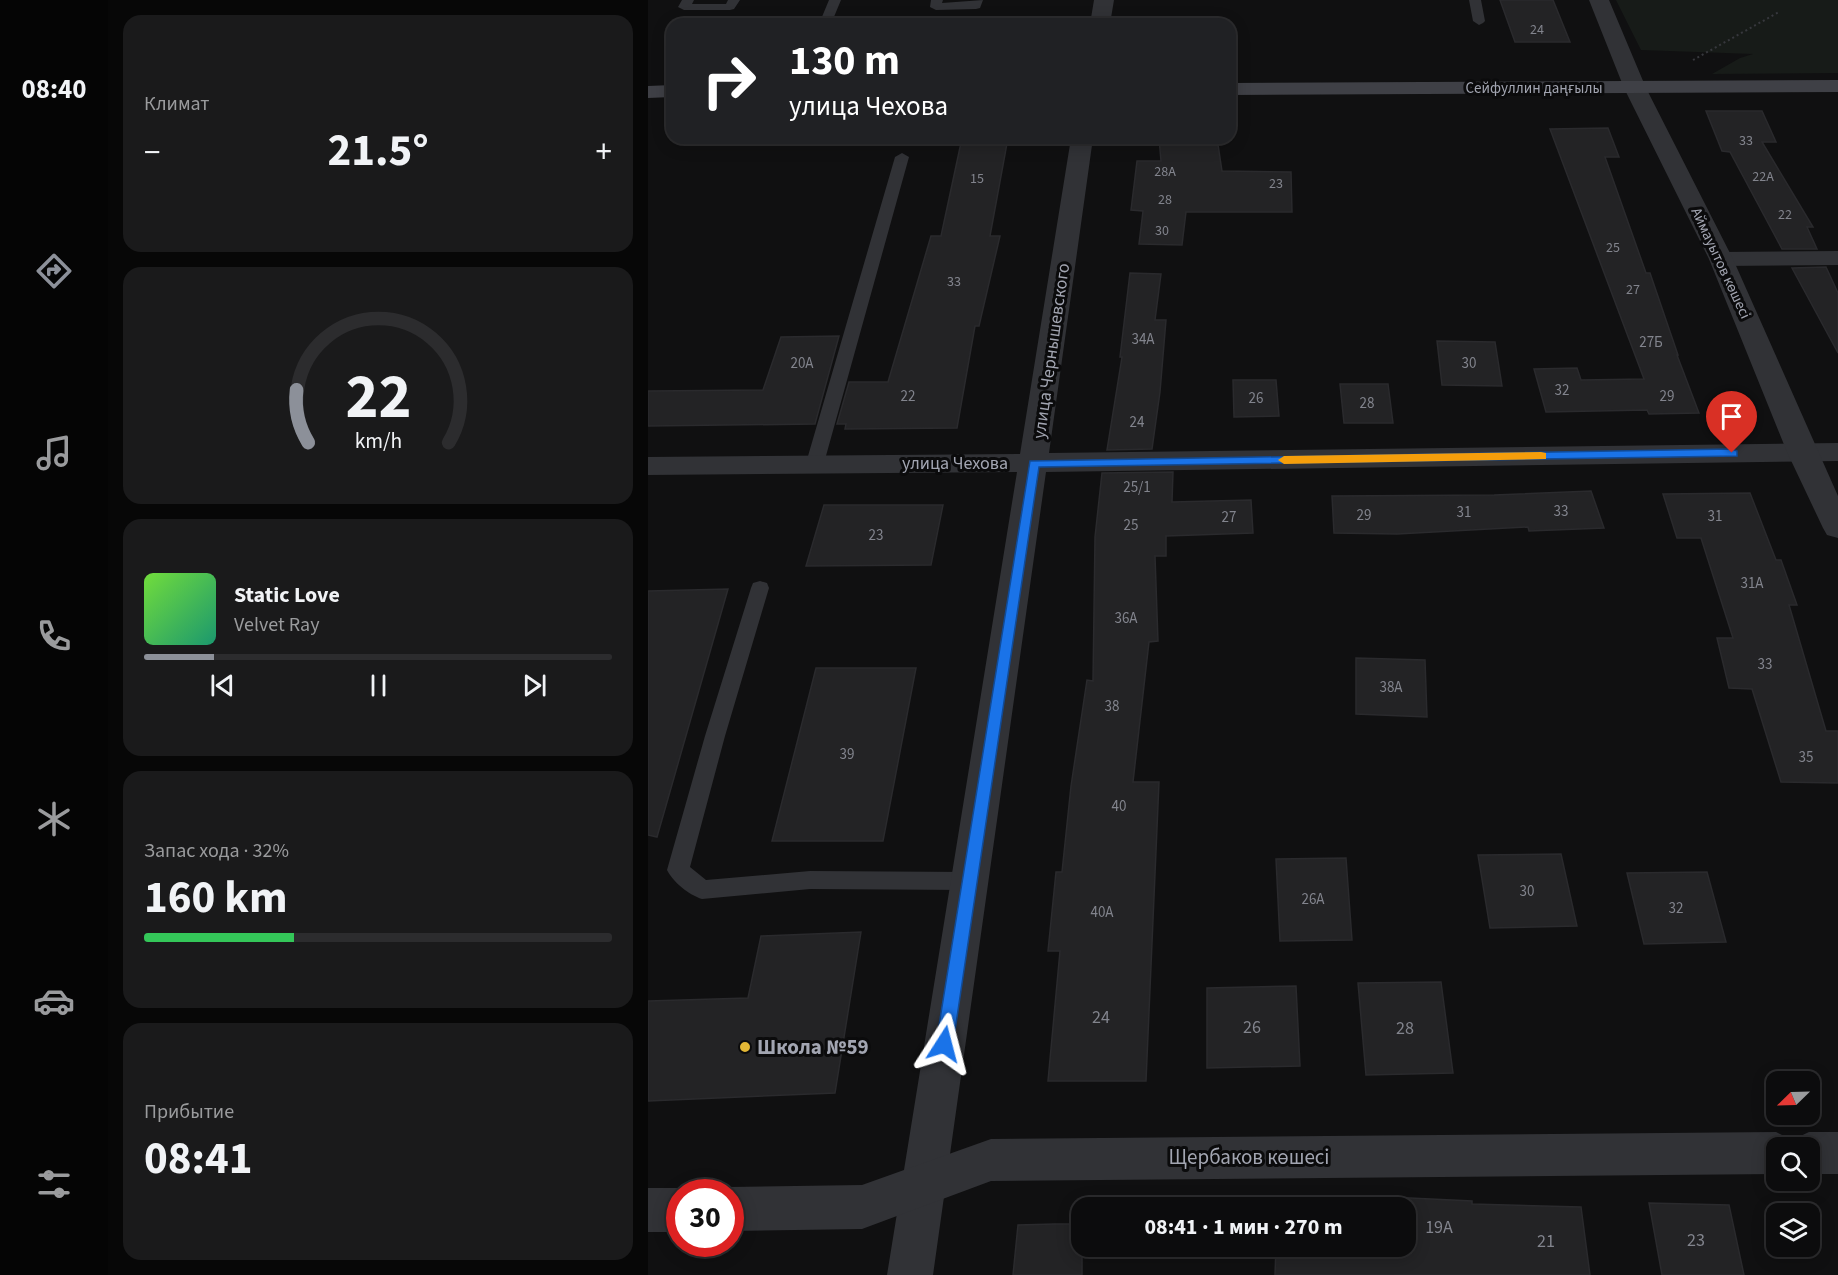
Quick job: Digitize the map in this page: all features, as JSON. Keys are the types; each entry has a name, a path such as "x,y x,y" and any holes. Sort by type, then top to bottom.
{"main road":[{"name":"Сейфуллин даңғылы","path":"1236,89 1838,86"},
{"path":"648,92 666,92"}],"street":[{"path":"1101,18 1104,0"},
{"name":"Аймауытов көшесі","path":"1599,0 1635,88 1721,259 1802,452 1838,528"},
{"name":"улица Чернышевского","path":"910,1275 1081,144"},
{"path":"1721,259 1838,258"},
{"name":"улица Чехова","path":"648,466 815,463 1034,464 1838,452"},
{"name":"Щербаков көшесі","path":"744,1209 862,1207 991,1160 1766,1153"},
{"path":"1820,1153 1838,1153"},
{"path":"648,1210 666,1210"}],"lane":[{"path":"688,0 684,7 730,7 735,0"},
{"path":"828,18 835,0"},
{"path":"937,0 936,7 976,6 977,0"},
{"path":"1474,0 1479,21"},
{"path":"815,463 902,157"},
{"path":"760,588 715,736 678,870 702,890 810,880 969,881"}],"path":[{"path":"1688,63 1779,12"}],"shaded area":[{"path":"1616,0 1838,0 1838,73 1712,74 1740,58 1753,54 1641,50"}],"building":[{"path":"1500,0 1553,0 1570,42 1515,42"},
{"path":"1706,111 1762,111 1776,142 1762,142 1813,227 1807,227 1817,249 1782,249 1730,152 1722,151"},
{"path":"1608,128 1619,157 1605,157 1646,273 1650,273 1699,413 1649,414 1647,410 1546,412 1534,369 1577,368 1581,380 1644,379 1550,129"},
{"path":"961,144 1007,144 990,236 1000,236 979,326 975,326 957,428 845,429 846,424 837,424 849,382 888,382 931,236 941,236"},
{"path":"1160,144 1218,144 1222,171 1291,172 1292,212 1186,212 1182,245 1139,244 1143,211 1131,210 1137,161 1161,161"},
{"path":"1826,267 1838,293 1838,353 1792,268"},
{"path":"1130,273 1161,274 1155,320 1166,320 1160,392 1152,449 1107,450 1122,357 1120,357"},
{"path":"839,336 815,424 648,426 648,391 763,390 781,337"},
{"path":"1437,341 1495,342 1502,386 1442,385"},
{"path":"1233,380 1276,380 1279,416 1234,417"},
{"path":"1340,384 1388,384 1393,423 1344,423"},
{"path":"1173,472 1172,502 1251,500 1253,533 1166,536 1166,556 1155,556 1158,641 1149,642 1133,782 1159,782 1146,1081 1048,1081 1060,951 1048,951 1056,872 1062,872 1071,786 1087,680 1093,681 1095,537 1102,473"},
{"path":"1591,491 1604,528 1529,531 1528,527 1397,534 1334,533 1332,496 1494,495"},
{"path":"1750,493 1776,560 1781,560 1797,605 1789,605 1826,731 1838,731 1838,783 1781,782 1752,689 1729,688 1717,638 1733,638 1701,538 1677,538 1663,494"},
{"path":"824,505 943,505 931,565 806,566"},
{"path":"728,589 657,837 648,835 648,591"},
{"path":"1356,658 1425,660 1427,717 1356,714"},
{"path":"816,668 916,668 883,841 772,841"},
{"path":"1561,854 1577,926 1490,928 1478,855"},
{"path":"1346,858 1352,940 1280,941 1276,859"},
{"path":"1707,872 1726,942 1644,944 1627,873"},
{"name":"Школа №59","path":"861,932 835,1093 648,1101 648,1001 748,998 761,936"},
{"path":"1441,982 1453,1073 1366,1075 1358,983"},
{"path":"1296,986 1300,1066 1207,1068 1207,988"},
{"path":"1416,1198 1472,1201 1472,1204 1581,1207 1590,1275 1275,1275 1276,1257 1416,1257"},
{"path":"1649,1203 1729,1205 1744,1275 1662,1275"},
{"path":"1071,1224 1071,1257 1082,1257 1082,1275 1013,1275 1018,1225"}],"slow traffic":[{"path":"1284,460 1541,456"}],"place":[{"name":"Школа №59","path":"745,1047"}],"route":[{"path":"944,1044 1034,464 1732,453"}]}
